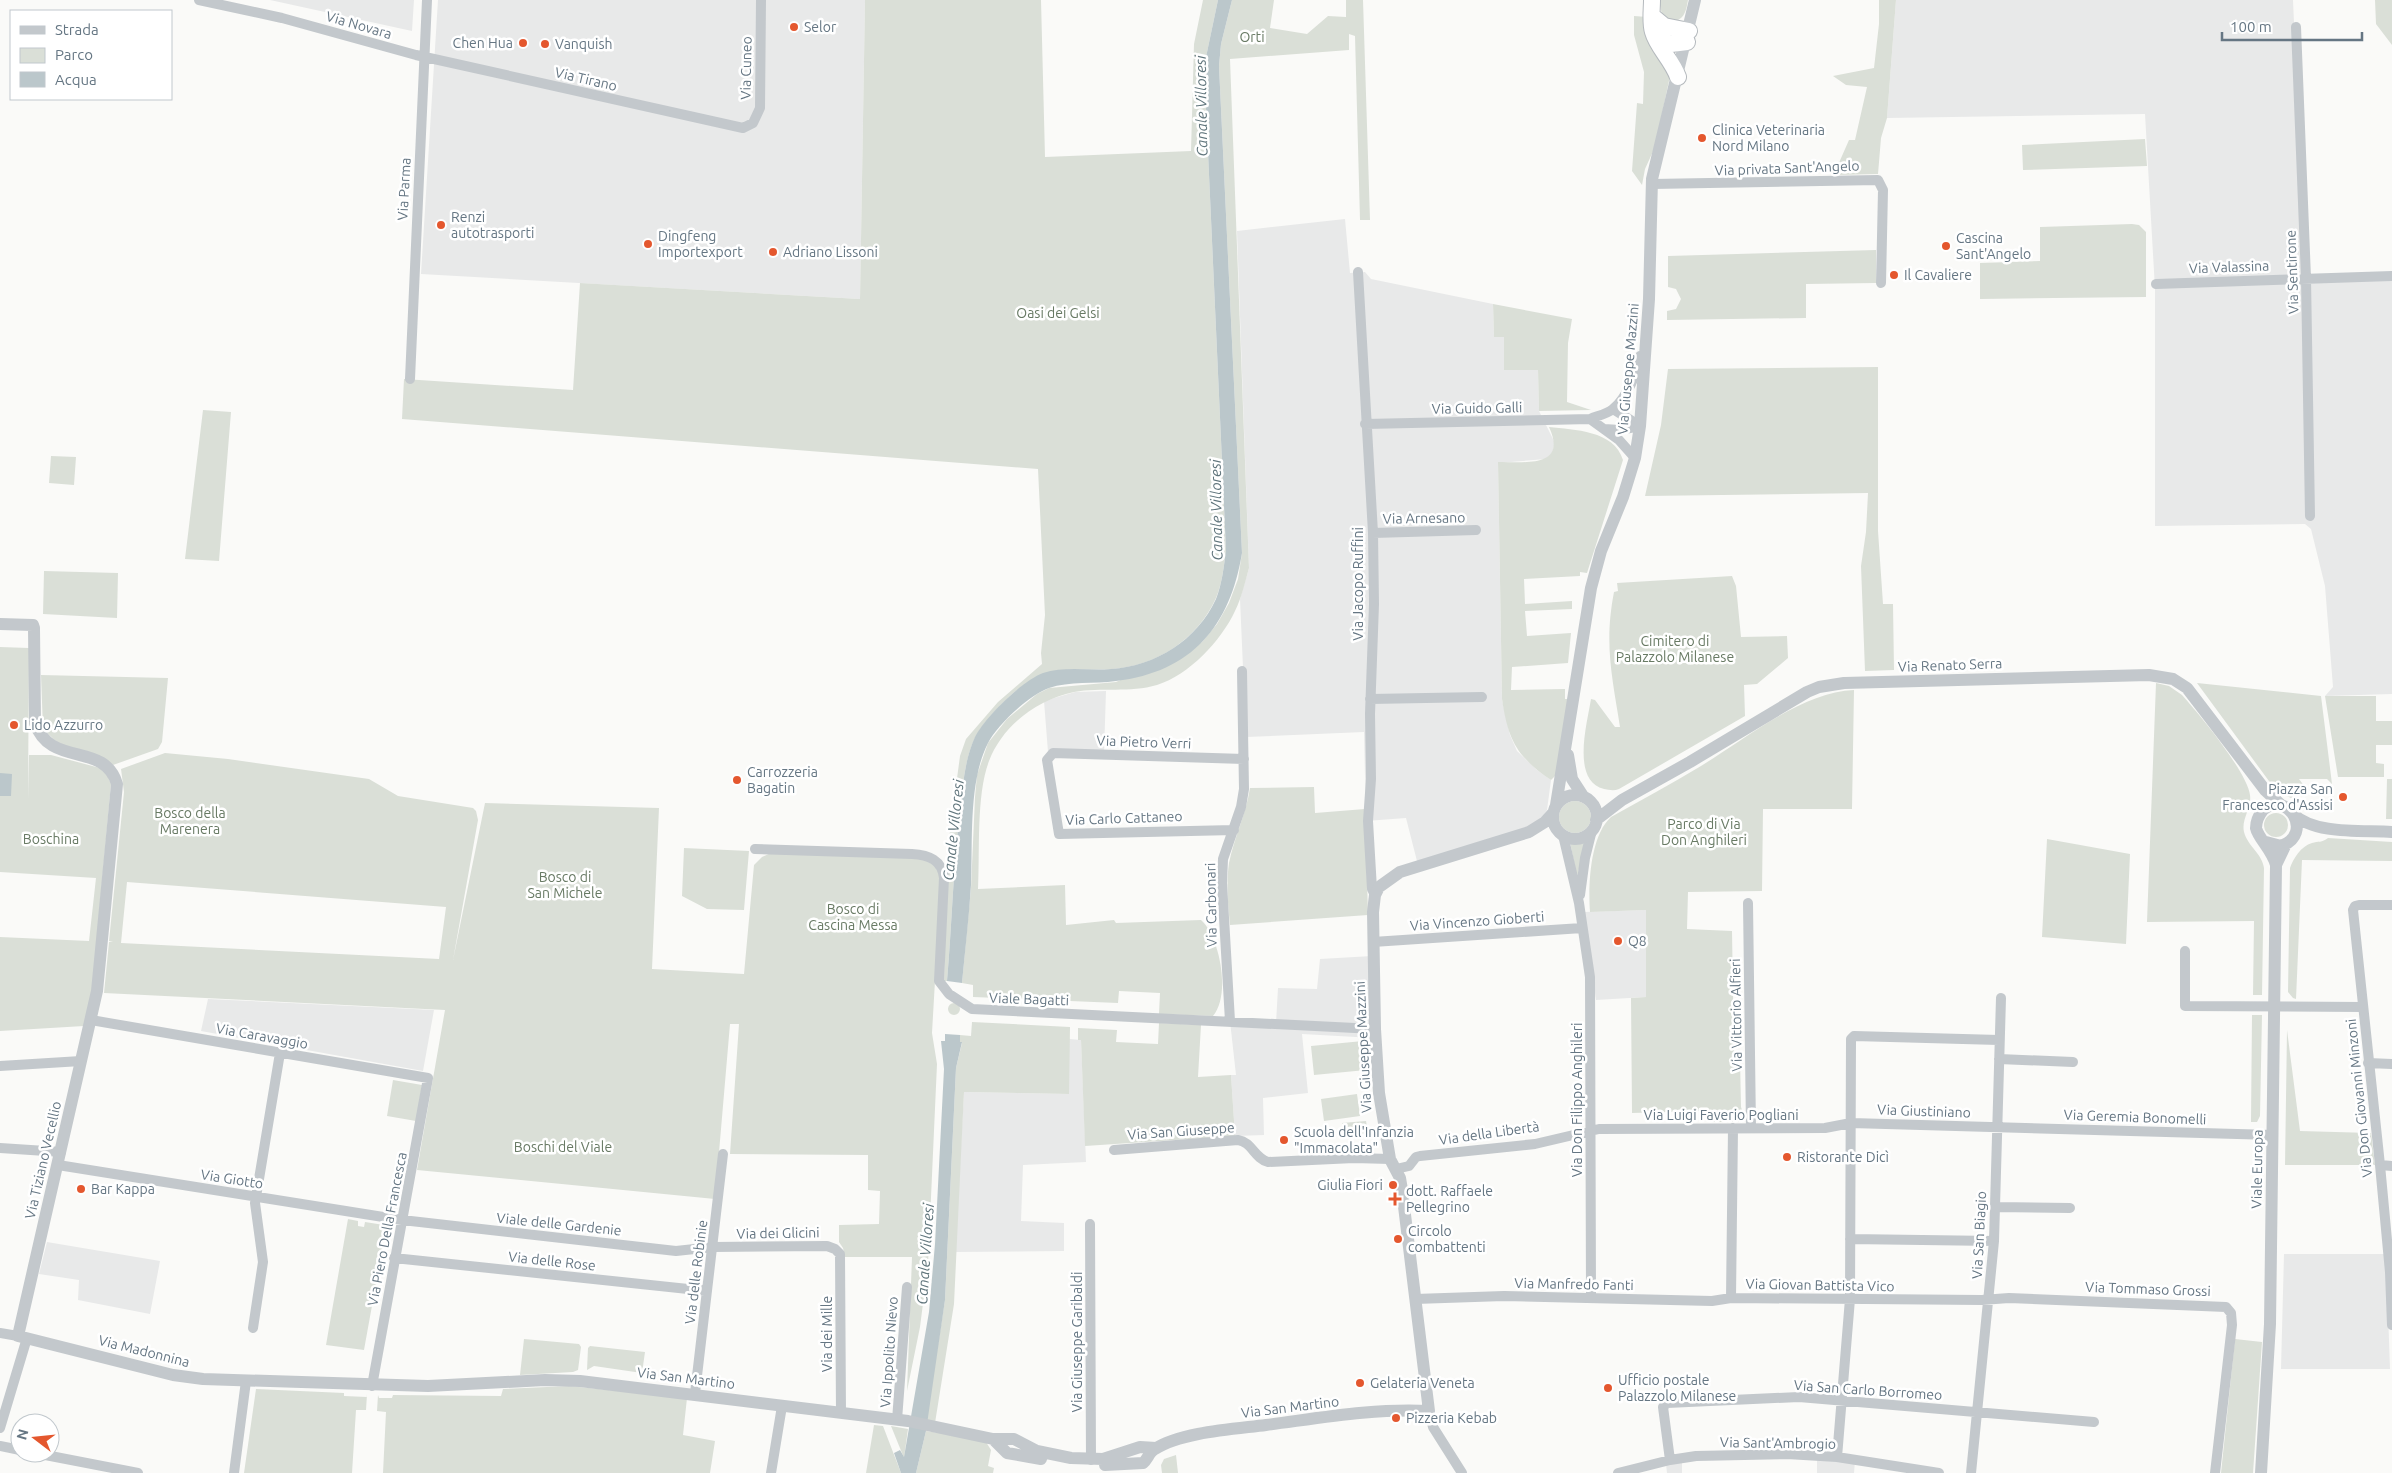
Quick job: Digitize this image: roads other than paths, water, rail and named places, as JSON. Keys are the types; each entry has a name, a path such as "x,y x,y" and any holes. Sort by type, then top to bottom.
{"highway":[{"path":"1652,8 1664,26 1688,36"},
{"path":"1652,8 1656,39 1673,63 1678,77"},
{"path":"1656,39 1671,44 1688,36"}],"street":[{"name":"Via Novara","path":"199,0 282,18 424,57"},
{"name":"Via Parma","path":"410,379 427,0"},
{"name":"Via Cuneo","path":"743,128 753,123 760,108 761,0"},
{"name":"Via Giuseppe Mazzini","path":"1555,809 1591,588 1598,559 1623,497 1635,458 1640,426 1650,299 1652,184 1695,0"},
{"name":"Via Sentirone","path":"2296,27 2306,278 2310,516"},
{"name":"Via Tirano","path":"424,57 743,128"},
{"name":"Via privata Sant'Angelo","path":"1652,184 1878,180 1883,190 1881,283"},
{"name":"Via Jacopo Ruffini","path":"1358,272 1365,424 1373,533 1374,604 1370,699 1371,779 1368,820 1372,889 1375,895"},
{"name":"Via Valassina","path":"2156,284 2392,276"},
{"name":"Via Guido Galli","path":"1365,424 1590,419 1613,409 1628,390 1640,365 1650,299"},
{"path":"1613,409 1640,426"},
{"path":"1590,419 1620,440 1635,458"},
{"path":"1603,429 1620,430 1640,426"},
{"name":"Via Arnesano","path":"1373,533 1476,530"},
{"name":"Via Tiziano Vecellio","path":"0,624 33,625 36,638 35,723 38,731 53,748 106,765 113,773 117,784 97,991 59,1159 23,1337"},
{"name":"Via Carbonari","path":"1230,1021 1222,883 1225,852 1234,830 1244,789 1242,671"},
{"name":"Via Renato Serra","path":"1594,825 1622,800 1698,758 1802,695 1819,688 1844,683 2156,675 2173,679 2187,688 2258,782 2271,798 2281,805"},
{"path":"1370,699 1482,697"},
{"name":"Via Giuseppe Mazzini","path":"1567,737 1570,771 1576,786 1586,798"},
{"name":"Via Pietro Verri","path":"1047,760 1053,753 1244,759"},
{"name":"Via Carlo Cattaneo","path":"1047,760 1059,834 1234,830"},
{"name":"Via Renato Serra","path":"2258,782 2262,802 2260,815"},
{"path":"1375,895 1384,882 1400,872 1529,832 1545,822 1565,797 1586,798 1596,812 1594,825 1580,838 1561,834 1529,832"},
{"name":"Via Renato Serra","path":"1586,798 1603,804 1622,800"},
{"path":"2319,827 2304,831 2276,846 2266,842 2257,830 2260,815 2271,806 2281,805 2304,822 2319,827 2392,832"},
{"path":"1555,809 1554,824 1561,834"},
{"path":"2290,840 2296,827 2293,814"},
{"name":"Via Don Filippo Anghileri","path":"1579,904 1585,858 1594,825"},
{"name":"Via Don Filippo Anghileri","path":"1561,834 1579,904 1590,977 1592,1298"},
{"name":"Viale Europa","path":"2276,865 2290,840"},
{"name":"Viale Europa","path":"2261,1473 2270,1324 2276,865 2266,842"},
{"name":"Viale Bagatti","path":"755,849 912,854 936,861 941,866 944,878 939,981 949,994 972,1009 1375,1029"},
{"name":"Via Giuseppe Mazzini","path":"1375,895 1373,942 1379,1093 1393,1164 1402,1190 1429,1411 1433,1427 1462,1473"},
{"name":"Via Vittorio Alfieri","path":"1748,903 1751,1128"},
{"name":"Via Don Giovanni Minzoni","path":"2392,905 2359,905 2353,908 2391,1272 2392,1325"},
{"name":"Via Vincenzo Gioberti","path":"1373,942 1582,928"},
{"path":"2185,951 2185,1006 2363,1007"},
{"name":"Via San Biagio","path":"1971,1473 1994,1241 2001,998"},
{"name":"Via Caravaggio","path":"91,1020 428,1078"},
{"path":"1837,1457 1850,1299 1850,1043 1854,1036 1999,1040"},
{"path":"254,1328 263,1262 260,1234 254,1209 255,1197 280,1053"},
{"path":"1998,1059 2072,1062"},
{"path":"0,1066 81,1061"},
{"path":"2368,1064 2392,1064"},
{"name":"Via Piero Della Francesca","path":"372,1386 428,1078"},
{"name":"Via Luigi Faverio Pogliani","path":"1591,1132 1599,1129 1825,1128 1851,1123"},
{"name":"Via Giustiniano","path":"1851,1123 1996,1127"},
{"name":"Via Geremia Bonomelli","path":"1996,1127 2273,1134"},
{"name":"Via Giovan Battista Vico","path":"1733,1128 1731,1298 1989,1299"},
{"name":"Via della Libertà","path":"1393,1164 1409,1166 1416,1157 1420,1156 1535,1144 1554,1138 1591,1132"},
{"name":"Via San Giuseppe","path":"1114,1150 1238,1140 1247,1143 1257,1157 1268,1162 1354,1158 1393,1164"},
{"name":"Via Giotto","path":"0,1148 255,1197 402,1220"},
{"name":"Via delle Robinie","path":"695,1393 723,1154"},
{"path":"2380,1165 2392,1166"},
{"path":"1996,1207 2070,1208"},
{"name":"Viale delle Gardenie","path":"402,1220 676,1251 713,1247"},
{"name":"Via Giuseppe Garibaldi","path":"1090,1224 1091,1460"},
{"path":"1850,1239 1994,1241"},
{"name":"Via dei Glicini","path":"713,1247 827,1246 835,1248 840,1254"},
{"name":"Via dei Mille","path":"840,1254 841,1413"},
{"name":"Via delle Rose","path":"394,1258 706,1291"},
{"name":"Via Ippolito Nievo","path":"903,1420 907,1287"},
{"name":"Via Manfredo Fanti","path":"1415,1299 1452,1296 1712,1301 1731,1298"},
{"name":"Via Tommaso Grossi","path":"1989,1299 2009,1298 2221,1306 2230,1310 2232,1325 2215,1473"},
{"name":"Via Madonnina","path":"0,1333 23,1337 173,1376 372,1386"},
{"path":"0,1428 23,1337"},
{"name":"Via San Martino","path":"372,1386 474,1386 563,1380 695,1393 927,1424 993,1439 1014,1439 1032,1449 1046,1453 1091,1460 1114,1457 1140,1447 1156,1448 1184,1438 1219,1431 1368,1412 1406,1409 1429,1411"},
{"path":"234,1473 246,1381"},
{"name":"Via San Carlo Borromeo","path":"1670,1460 1663,1409 1666,1403 1799,1397 1843,1399 2094,1422"},
{"path":"771,1473 782,1406"},
{"name":"Via San Martino","path":"993,1439 1008,1454 1086,1466 1143,1463 1156,1448"},
{"name":"Via Sant'Ambrogio","path":"1618,1473 1670,1460 1718,1456 1787,1454 1837,1457 1939,1473"},
{"path":"60,1458 138,1473"}],"water":[{"path":"1218,0 1232,0 1221,44 1219,66 1242,553 1236,579 1228,603 1217,623 1203,641 1186,656 1166,667 1143,676 1116,681 1065,684 1049,688 1023,704 992,736 982,759 974,794 971,885 962,983 947,981 963,783 968,755 980,729 995,710 1015,691 1034,677 1043,673 1060,670 1128,667 1144,663 1173,648 1198,627 1208,614 1220,587 1226,550 1205,86 1206,57"},
{"path":"0,773 12,774 11,796 0,796"},
{"path":"945,1034 960,1035 960,1042 962,1042 956,1068 945,1300 926,1431 916,1473 901,1473 894,1453 900,1450 904,1457 929,1312 935,1244 944,1069 941,1041 945,1041"}],"place":[{"name":"Selor","path":"794,27"},
{"name":"Chen Hua","path":"523,43"},
{"name":"Vanquish","path":"545,44"},
{"name":"Clinica Veterinaria Nord Milano","path":"1702,138"},
{"name":"Renzi autotrasporti","path":"441,225"},
{"name":"Dingfeng Importexport","path":"648,244"},
{"name":"Cascina Sant'Angelo","path":"1946,246"},
{"name":"Adriano Lissoni","path":"773,252"},
{"name":"Il Cavaliere","path":"1894,275"},
{"name":"Lido Azzurro","path":"14,725"},
{"name":"Carrozzeria Bagatin","path":"737,780"},
{"name":"Piazza San Francesco d'Assisi","path":"2343,797"},
{"name":"Q8","path":"1618,941"},
{"name":"Scuola dell'Infanzia \"Immacolata\"","path":"1284,1140"},
{"name":"Ristorante Dicì","path":"1787,1157"},
{"name":"Giulia Fiori","path":"1393,1185"},
{"name":"Bar Kappa","path":"81,1189"},
{"name":"dott. Raffaele Pellegrino","path":"1395,1199"},
{"name":"Circolo combattenti","path":"1398,1239"},
{"name":"Gelateria Veneta","path":"1360,1383"},
{"name":"Ufficio postale Palazzolo Milanese","path":"1608,1388"},
{"name":"Pizzeria Kebab","path":"1396,1418"}],"park label":[{"name":"Orti","path":"1252,37"},
{"name":"Oasi dei Gelsi","path":"1058,313"},
{"name":"Cimitero di Palazzolo Milanese","path":"1675,650"},
{"name":"Bosco della Marenera","path":"190,822"},
{"name":"Parco di Via Don Anghileri","path":"1704,832"},
{"name":"Boschina","path":"51,839"},
{"name":"Bosco di San Michele","path":"565,886"},
{"name":"Bosco di Cascina Messa","path":"853,918"},
{"name":"Boschi del Viale","path":"563,1147"}],"water label":[{"name":"Canale Villoresi","path":"1201,106"},
{"name":"Canale Villoresi","path":"1216,510"},
{"name":"Canale Villoresi","path":"953,830"},
{"name":"Canale Villoresi","path":"925,1254"}]}
